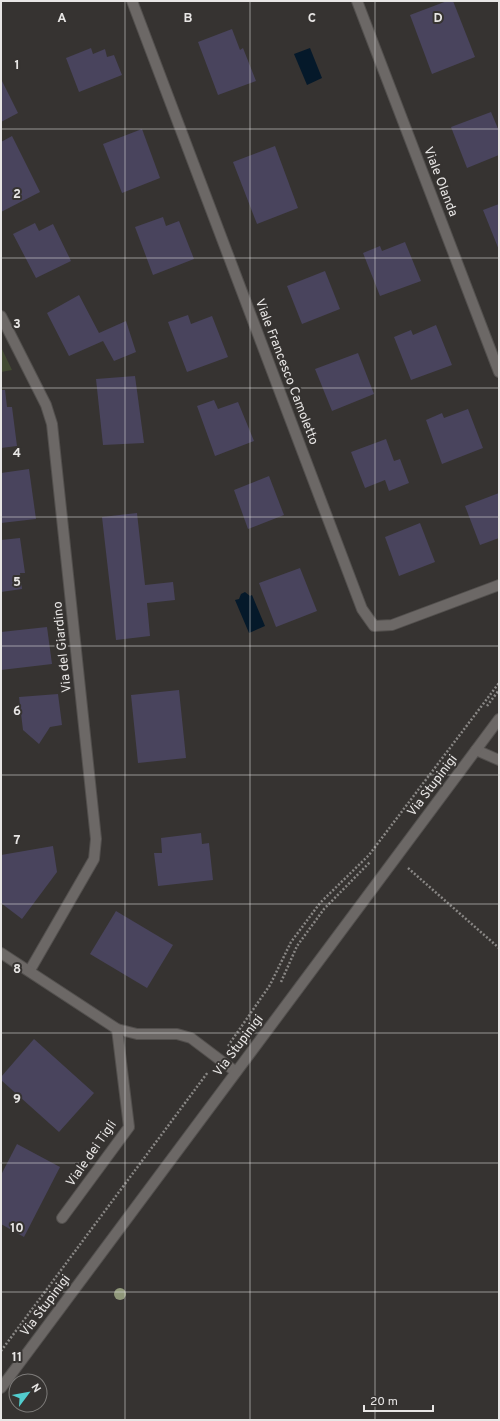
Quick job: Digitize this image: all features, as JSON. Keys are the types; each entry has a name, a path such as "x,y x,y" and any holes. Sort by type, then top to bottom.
{"street":[{"name":"Viale Francesco Camoletto","path":"132,1 362,609 374,626 392,625 499,585"},
{"name":"Viale Olanda","path":"357,1 499,372"},
{"name":"Via del Giardino","path":"1,316 46,405 52,424 96,839 94,859 30,970"},
{"name":"Via Stupinigi","path":"1,1388 499,719"},
{"path":"476,750 499,760"},
{"path":"1,953 30,970 118,1029 137,1034 177,1034 191,1038 236,1072"},
{"name":"Viale dei Tigli","path":"62,1218 129,1127 118,1029"}],"path":[{"path":"1,1351 218,1059 270,984 291,942 320,903 369,855 499,683"},
{"path":"396,858 499,948"}],"green space":[{"path":"1,347 12,370 1,372"}],"water":[{"path":"310,48 322,78 307,85 294,54"},
{"path":"245,592 250,596 252,595 265,626 249,633 235,600 239,599 241,594"}],"building":[{"path":"447,1 453,1 475,57 432,74 410,15"},
{"path":"232,29 240,50 243,48 256,81 218,95 198,42"},
{"path":"91,48 93,54 105,49 107,57 114,55 122,75 79,92 66,58"},
{"path":"1,79 18,113 1,122"},
{"path":"491,112 499,131 499,155 467,168 451,127"},
{"path":"142,129 160,178 122,193 103,144"},
{"path":"12,136 40,192 1,212 1,142"},
{"path":"275,146 298,208 257,224 233,162"},
{"path":"499,204 499,250 483,210"},
{"path":"163,217 166,226 179,221 194,259 153,275 135,227"},
{"path":"35,223 39,231 53,224 71,261 36,278 13,234"},
{"path":"405,242 421,281 380,296 363,253 380,246 382,251"},
{"path":"325,271 340,309 302,324 287,286"},
{"path":"79,295 99,333 126,321 136,352 114,361 103,341 69,356 47,313"},
{"path":"188,315 191,324 212,316 228,357 187,372 168,322"},
{"path":"436,325 452,365 411,380 394,337 411,330 413,335"},
{"path":"358,353 374,394 332,411 315,369"},
{"path":"135,376 144,443 103,445 96,379"},
{"path":"1,390 5,390 7,407 12,407 17,446 1,448"},
{"path":"214,400 218,409 238,402 254,441 215,456 197,406"},
{"path":"468,409 483,448 442,464 426,420 442,413 444,418"},
{"path":"386,439 394,461 400,459 409,483 389,491 385,480 365,488 351,452"},
{"path":"29,469 36,519 1,523 1,473"},
{"path":"269,476 284,515 248,529 234,490"},
{"path":"499,493 499,538 480,545 465,506"},
{"path":"137,513 145,585 173,582 175,600 147,603 150,636 116,640 102,517"},
{"path":"420,523 435,562 399,576 385,537"},
{"path":"20,538 25,573 20,573 22,589 1,592 1,540"},
{"path":"300,568 317,611 276,627 259,583"},
{"path":"47,627 52,664 1,670 1,632"},
{"path":"179,690 186,758 138,763 131,695"},
{"path":"58,694 62,725 50,727 39,744 23,730 19,697"},
{"path":"201,833 202,844 209,843 213,880 158,886 154,853 162,853 161,838"},
{"path":"53,846 57,872 22,919 1,903 1,855"},
{"path":"116,911 173,945 147,988 90,954"},
{"path":"34,1039 94,1093 59,1132 1,1080 1,1077"},
{"path":"17,1144 60,1167 24,1237 1,1224 1,1175"}]}
